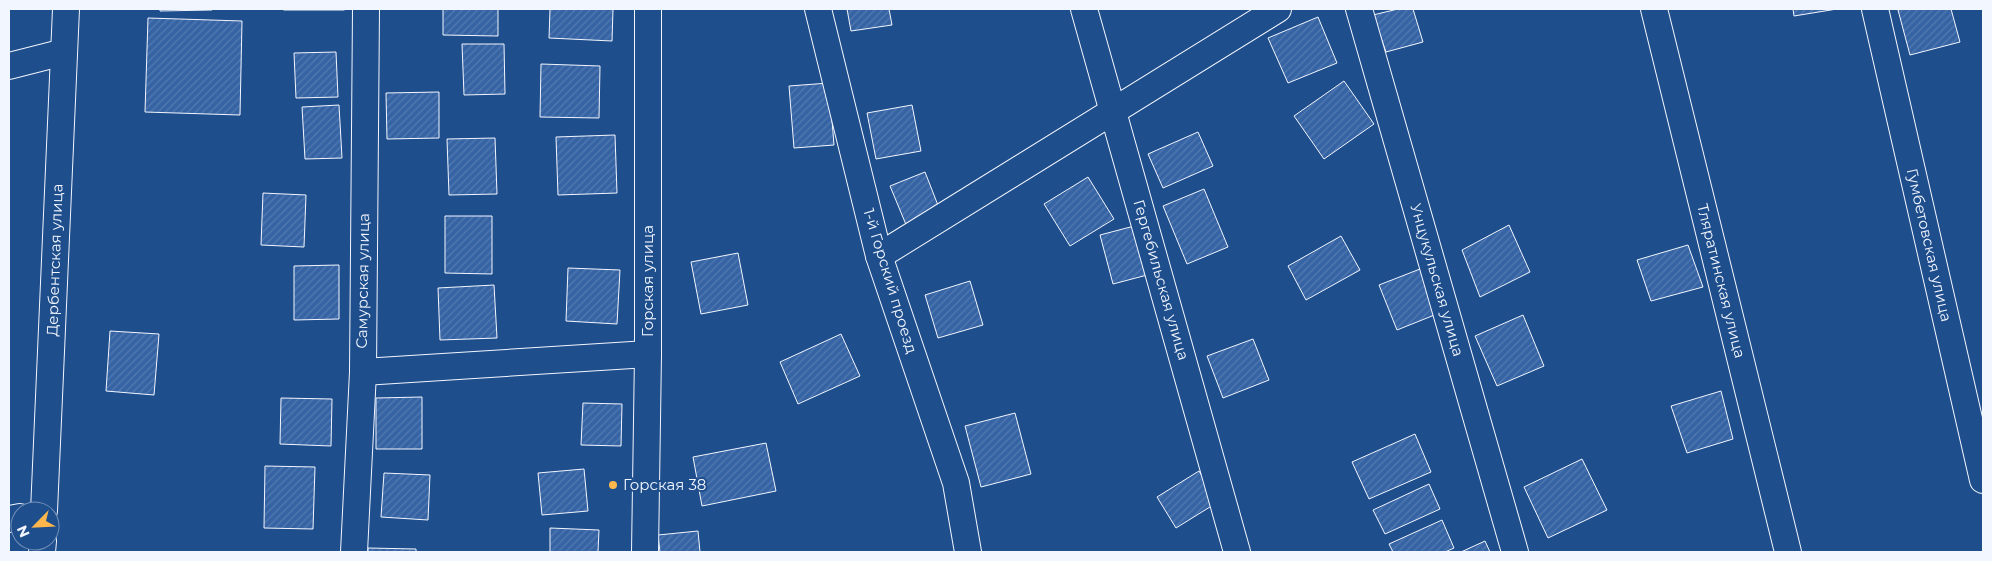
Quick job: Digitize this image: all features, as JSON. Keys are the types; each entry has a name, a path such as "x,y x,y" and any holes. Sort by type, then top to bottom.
{"street":[{"name":"Дербентская улица","path":"44,501 66,9"},
{"name":"Самурская улица","path":"354,552 363,372 366,9"},
{"name":"Горская улица","path":"645,552 648,354 648,9"},
{"name":"1-й Горский проезд","path":"818,9 879,256 956,483 968,552"},
{"name":"Гергебильская улица","path":"1084,9 1237,552"},
{"path":"879,256 1278,9"},
{"name":"Унцукульская улица","path":"1359,9 1515,552"},
{"name":"Тляратинская улица","path":"1654,9 1788,552"},
{"name":"Гумбетовская улица","path":"1875,9 1983,480"},
{"path":"9,66 64,52"},
{"path":"363,372 648,354"}],"building":[{"path":"160,9 212,9 212,10 160,11"},
{"path":"344,9 344,10 284,10"},
{"path":"443,9 498,9 498,36 443,35"},
{"path":"550,9 613,9 612,41 549,38"},
{"path":"847,9 889,9 892,25 851,31"},
{"path":"1398,9 1413,9 1423,42 1386,52 1373,15"},
{"path":"1793,9 1837,9 1794,16"},
{"path":"1951,9 1960,42 1910,55 1898,10"},
{"path":"1318,17 1337,63 1288,83 1268,38"},
{"path":"148,18 242,21 240,115 145,112"},
{"path":"462,44 504,44 505,94 464,95"},
{"path":"336,52 338,97 296,98 294,53"},
{"path":"541,64 600,66 599,118 540,117"},
{"path":"1344,81 1374,124 1324,159 1294,116"},
{"path":"829,83 834,145 794,148 789,86"},
{"path":"439,92 439,138 387,139 386,93"},
{"path":"339,105 342,158 305,159 302,107"},
{"path":"912,105 921,151 876,159 867,113"},
{"path":"1198,132 1213,166 1163,188 1148,154"},
{"path":"615,135 617,193 558,195 556,137"},
{"path":"495,138 497,194 449,195 447,139"},
{"path":"925,172 941,213 907,227 890,186"},
{"path":"1088,177 1114,219 1070,246 1044,204"},
{"path":"1204,189 1228,247 1187,264 1163,206"},
{"path":"263,193 306,195 304,247 261,245"},
{"path":"445,216 492,216 492,274 445,273"},
{"path":"1138,225 1151,274 1113,284 1100,235"},
{"path":"1509,225 1530,272 1480,297 1462,250"},
{"path":"1341,236 1360,270 1306,300 1288,266"},
{"path":"1688,245 1703,287 1651,301 1637,260"},
{"path":"738,253 748,305 701,314 691,262"},
{"path":"339,265 339,319 294,320 294,266"},
{"path":"568,268 620,270 617,324 566,321"},
{"path":"1420,269 1437,314 1397,330 1379,285"},
{"path":"970,281 983,325 938,338 925,295"},
{"path":"494,285 497,338 440,340 438,288"},
{"path":"1523,315 1544,366 1497,386 1475,336"},
{"path":"110,331 159,334 154,395 106,391"},
{"path":"841,334 860,376 798,404 780,362"},
{"path":"1253,339 1269,380 1223,398 1207,356"},
{"path":"1721,391 1733,439 1687,453 1671,406"},
{"path":"422,397 422,449 376,449 376,398"},
{"path":"281,398 332,399 331,446 280,444"},
{"path":"583,403 622,404 621,446 581,445"},
{"path":"1015,413 1031,474 981,487 965,426"},
{"path":"1415,434 1431,472 1369,499 1352,462"},
{"path":"766,443 776,491 702,506 693,457"},
{"path":"1582,459 1607,510 1548,538 1524,487"},
{"path":"265,466 315,467 313,529 264,528"},
{"path":"584,469 588,511 542,515 538,473"},
{"path":"1199,471 1218,502 1176,528 1157,497"},
{"path":"384,473 430,475 428,520 381,517"},
{"path":"1429,484 1440,509 1385,534 1373,510"},
{"path":"1442,520 1454,548 1445,552 1393,552 1389,544"},
{"path":"550,528 599,530 598,552 550,552"},
{"path":"698,531 700,552 660,552 658,535"},
{"path":"1485,541 1490,552 1461,552"},
{"path":"368,548 416,549 416,552 368,552"}],"place":[{"name":"Горская 38","path":"613,485"}]}
